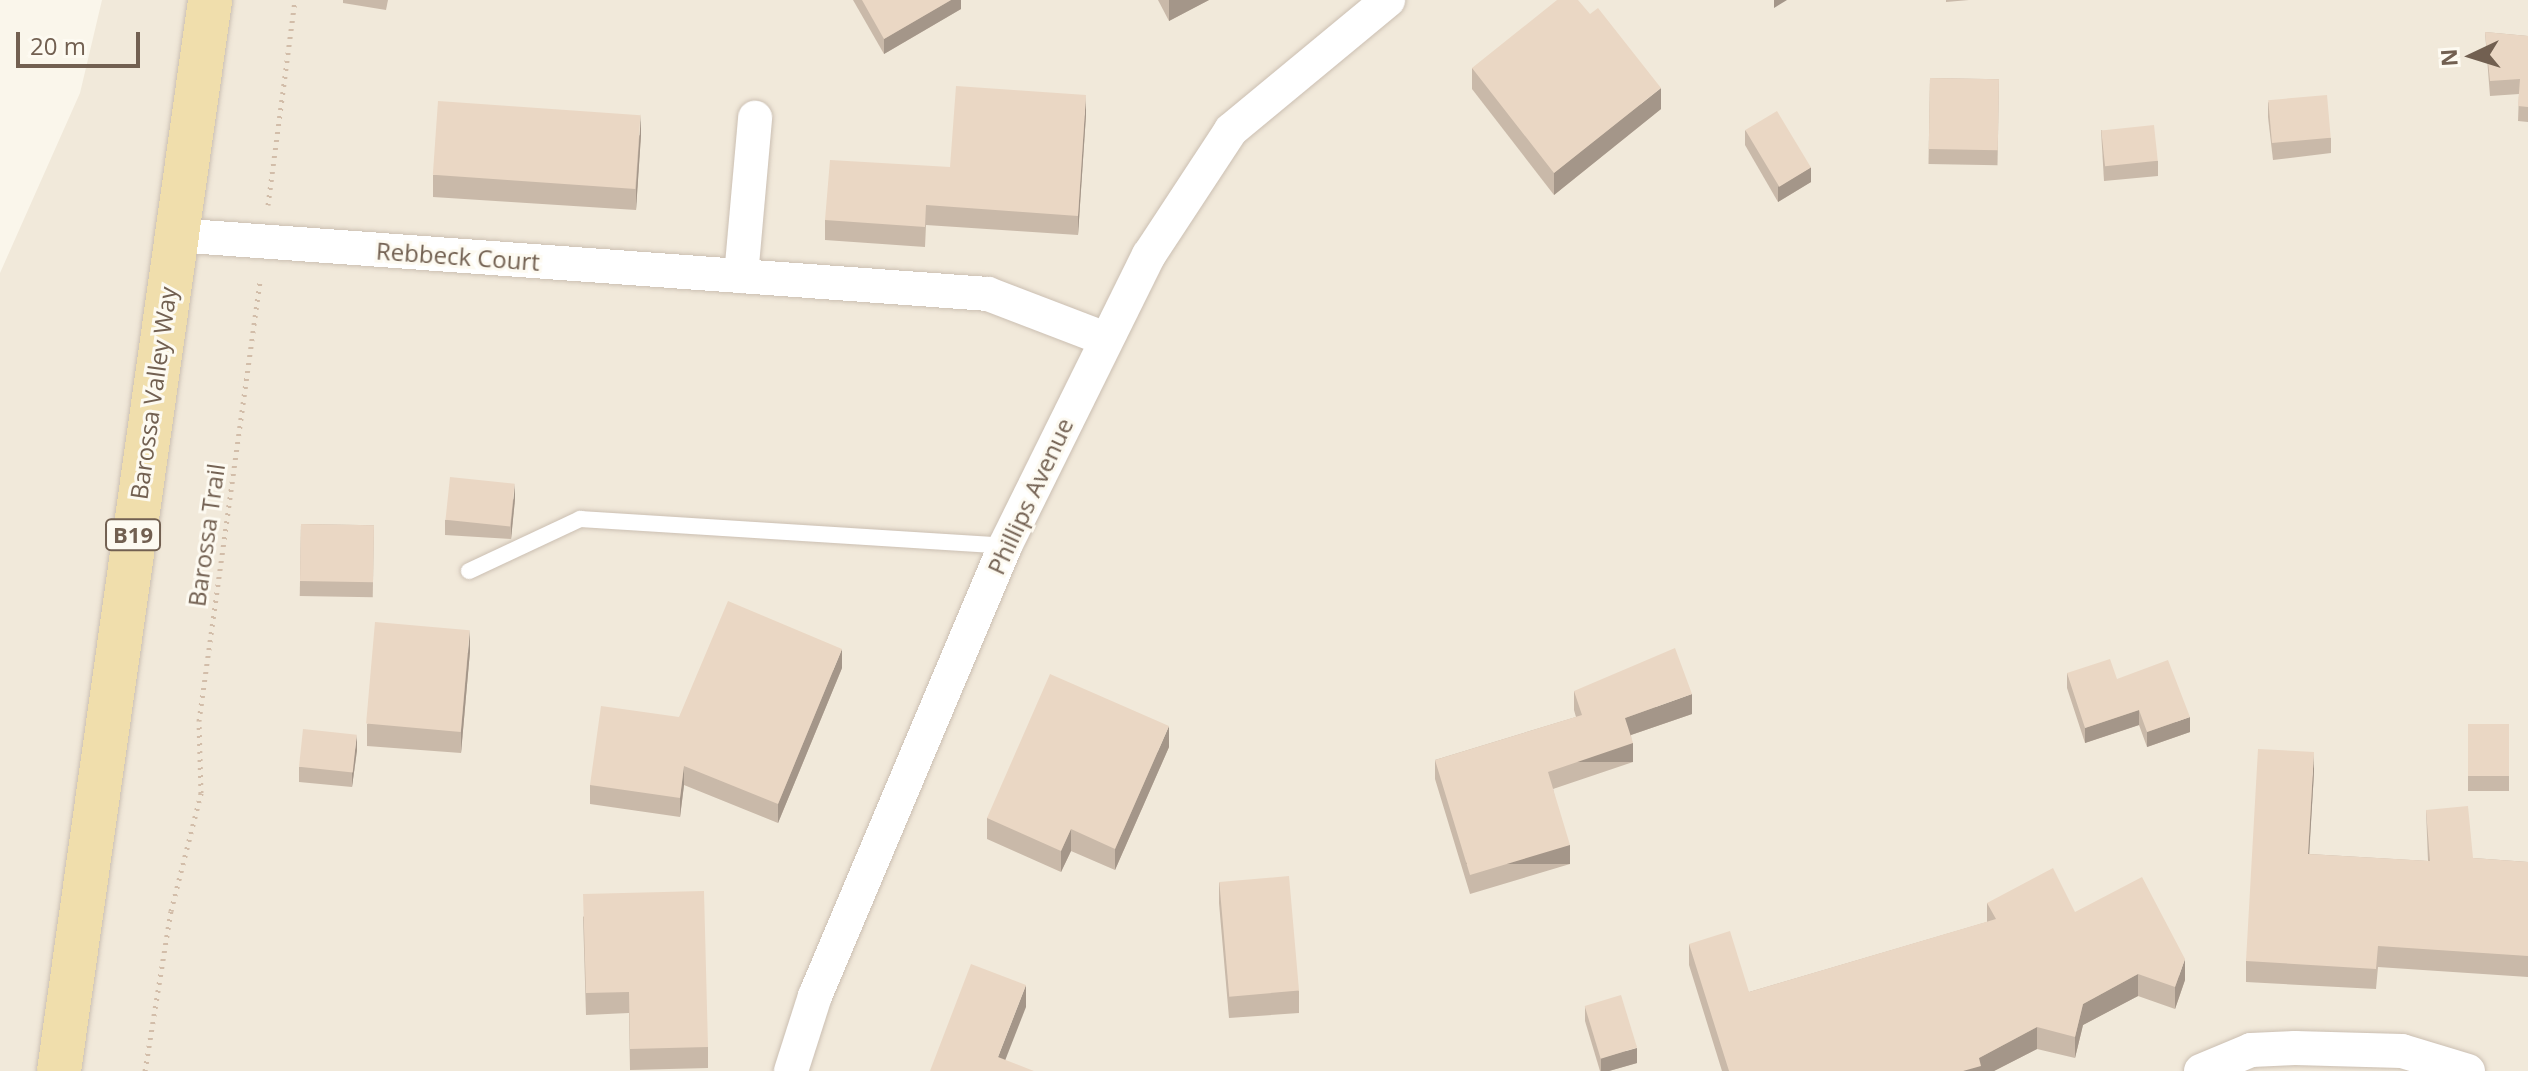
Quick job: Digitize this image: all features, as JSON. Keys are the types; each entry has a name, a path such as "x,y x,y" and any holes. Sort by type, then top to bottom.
{"main road":[{"name":"Barossa Valley Way","path":"59,1071 210,0"}],"street":[{"name":"Phillips Avenue","path":"791,1071 815,996 1005,546 1149,255 1231,130 1388,0"},
{"path":"741,276 755,118"},
{"name":"Rebbeck Court","path":"175,235 988,294 1106,339"},
{"path":"2201,1071 2251,1050 2295,1048 2402,1051 2468,1071"}],"lane":[{"path":"469,571 580,519 1005,546"}],"path":[{"name":"Barossa Trail","path":"145,1071 171,911 201,793 199,721 295,0"}],"shaded area":[{"path":"102,0 2528,0 2528,1071 0,1071 0,273 80,93"}],"building":[{"path":"862,0 951,0 884,39"},
{"path":"1557,0 1578,0 1590,14 1598,8 1661,88 1554,173 1472,68"},
{"path":"2485,32 2528,36 2528,107 2518,106 2520,79 2490,81"},
{"path":"1930,78 1999,79 1998,150 1929,149"},
{"path":"956,86 1086,95 1078,216 926,205 925,227 825,220 830,160 950,167"},
{"path":"2327,95 2331,138 2272,143 2268,100"},
{"path":"438,101 641,115 635,189 433,175"},
{"path":"1777,111 1811,168 1779,187 1745,130"},
{"path":"2154,125 2158,161 2105,166 2101,131"},
{"path":"450,477 515,484 510,527 446,520"},
{"path":"301,524 374,525 373,582 300,581"},
{"path":"728,601 842,649 778,804 684,766 680,798 590,785 601,706 679,717"},
{"path":"375,622 470,630 461,732 366,724"},
{"path":"1675,648 1692,694 1625,718 1633,743 1548,772 1570,845 1470,875 1435,760 1582,715 1574,691"},
{"path":"2110,659 2117,679 2168,660 2190,717 2147,732 2139,710 2085,728 2067,673"},
{"path":"1050,674 1169,726 1115,849 1071,829 1061,851 987,818"},
{"path":"2468,724 2509,724 2509,776 2468,776"},
{"path":"303,729 357,735 353,772 299,767"},
{"path":"2258,749 2314,752 2308,854 2430,861 2426,810 2468,806 2473,858 2528,862 2528,956 2378,946 2376,969 2246,961"},
{"path":"2053,868 2075,912 2142,877 2185,959 2175,987 2138,974 2083,1004 2075,1037 2037,1027 1979,1058 1981,1066 1963,1071 1729,1071 1689,944 1730,931 1749,992 1996,919 1987,903"},
{"path":"1289,876 1299,991 1229,997 1219,882"},
{"path":"704,891 708,1047 630,1049 629,992 586,993 583,894"},
{"path":"971,964 1026,985 998,1057 1034,1071 930,1071"},
{"path":"1621,995 1637,1048 1601,1059 1585,1006"}]}
